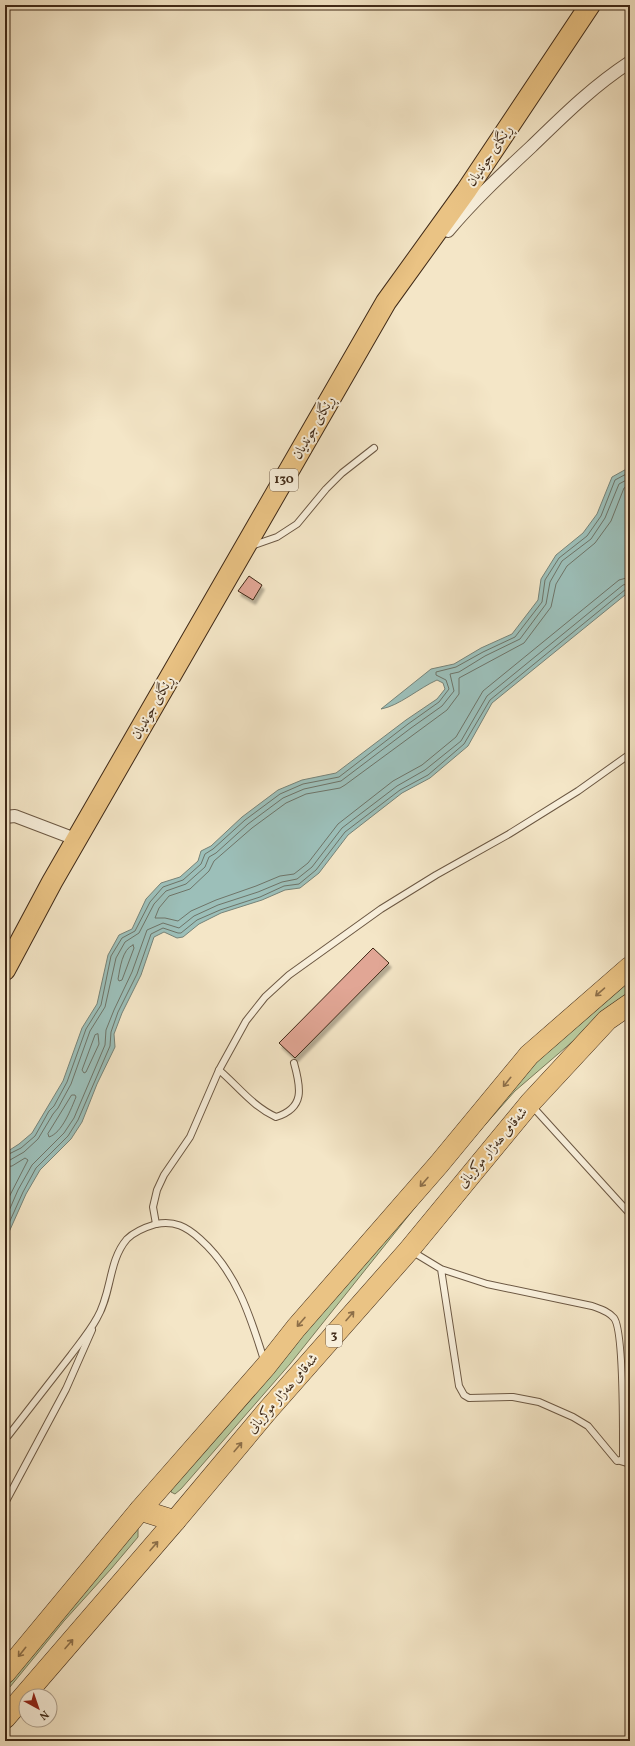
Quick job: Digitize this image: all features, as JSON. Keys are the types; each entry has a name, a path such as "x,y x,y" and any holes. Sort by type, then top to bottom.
{"highway":[{"name":"3","path":"5,1673 140,1510 439,1164 529,1055 630,966"},
{"name":"شەقامی ھەژار موکریانی","path":"5,1718 175,1521 268,1410 409,1250 530,1103 608,1020 630,1004"},
{"path":"140,1510 175,1521"}],"main road":[{"name":"ڕێگای جوندیان","path":"5,970 52,882 78,840 386,302 466,191 590,5"}],"street":[{"path":"386,302 457,220 482,194 578,100 605,78 630,62"},
{"path":"5,817 15,816 78,840"}],"lane":[{"path":"245,548 277,537 297,524 337,478 374,448"},
{"path":"156,1224 153,1207 157,1190 164,1175 190,1137 219,1070 246,1021 265,997 289,974 382,909 436,875 510,834 578,791 630,754"},
{"path":"219,1070 232,1081 247,1098 265,1112 276,1117 286,1114 299,1098 300,1083 294,1063"},
{"path":"530,1103 630,1214"},
{"path":"5,1504 66,1389 107,1296 118,1252 128,1238 144,1227 163,1222 177,1223 190,1230 210,1248 227,1269 238,1287 250,1315 266,1366"},
{"path":"409,1250 441,1269 488,1284 592,1306 606,1311 614,1318 619,1330 623,1459 620,1461"},
{"path":"441,1269 459,1386 464,1395 469,1398 513,1397 539,1402 573,1417 588,1426 617,1461 630,1464"},
{"path":"8,1436 46,1388 98,1317"}],"green space":[{"path":"630,972 630,992 515,1091 445,1170 290,1364 181,1489 175,1494 171,1492 171,1483 435,1161"},
{"path":"138,1527 138,1537 64,1621 5,1693 5,1677"}],"water":[{"path":"630,467 630,591 492,703 468,746 430,778 402,793 348,835 319,873 300,888 285,890 262,900 221,913 199,924 183,937 177,938 164,932 154,937 141,975 122,1013 114,1034 115,1047 97,1084 82,1122 71,1139 40,1170 26,1194 5,1241 5,1153 32,1133 63,1081 82,1028 97,1004 108,955 119,935 132,929 146,899 161,883 180,877 198,861 201,851 211,846 242,817 278,790 302,780 336,773 406,720 437,699 445,689 443,683 437,680 402,701 381,709 431,669 454,664 481,648 512,634 538,600 541,579 556,555 583,533 597,514 612,477"}],"building":[{"path":"249,576 262,585 253,600 238,591"},
{"path":"373,948 389,963 295,1058 279,1043"}]}
